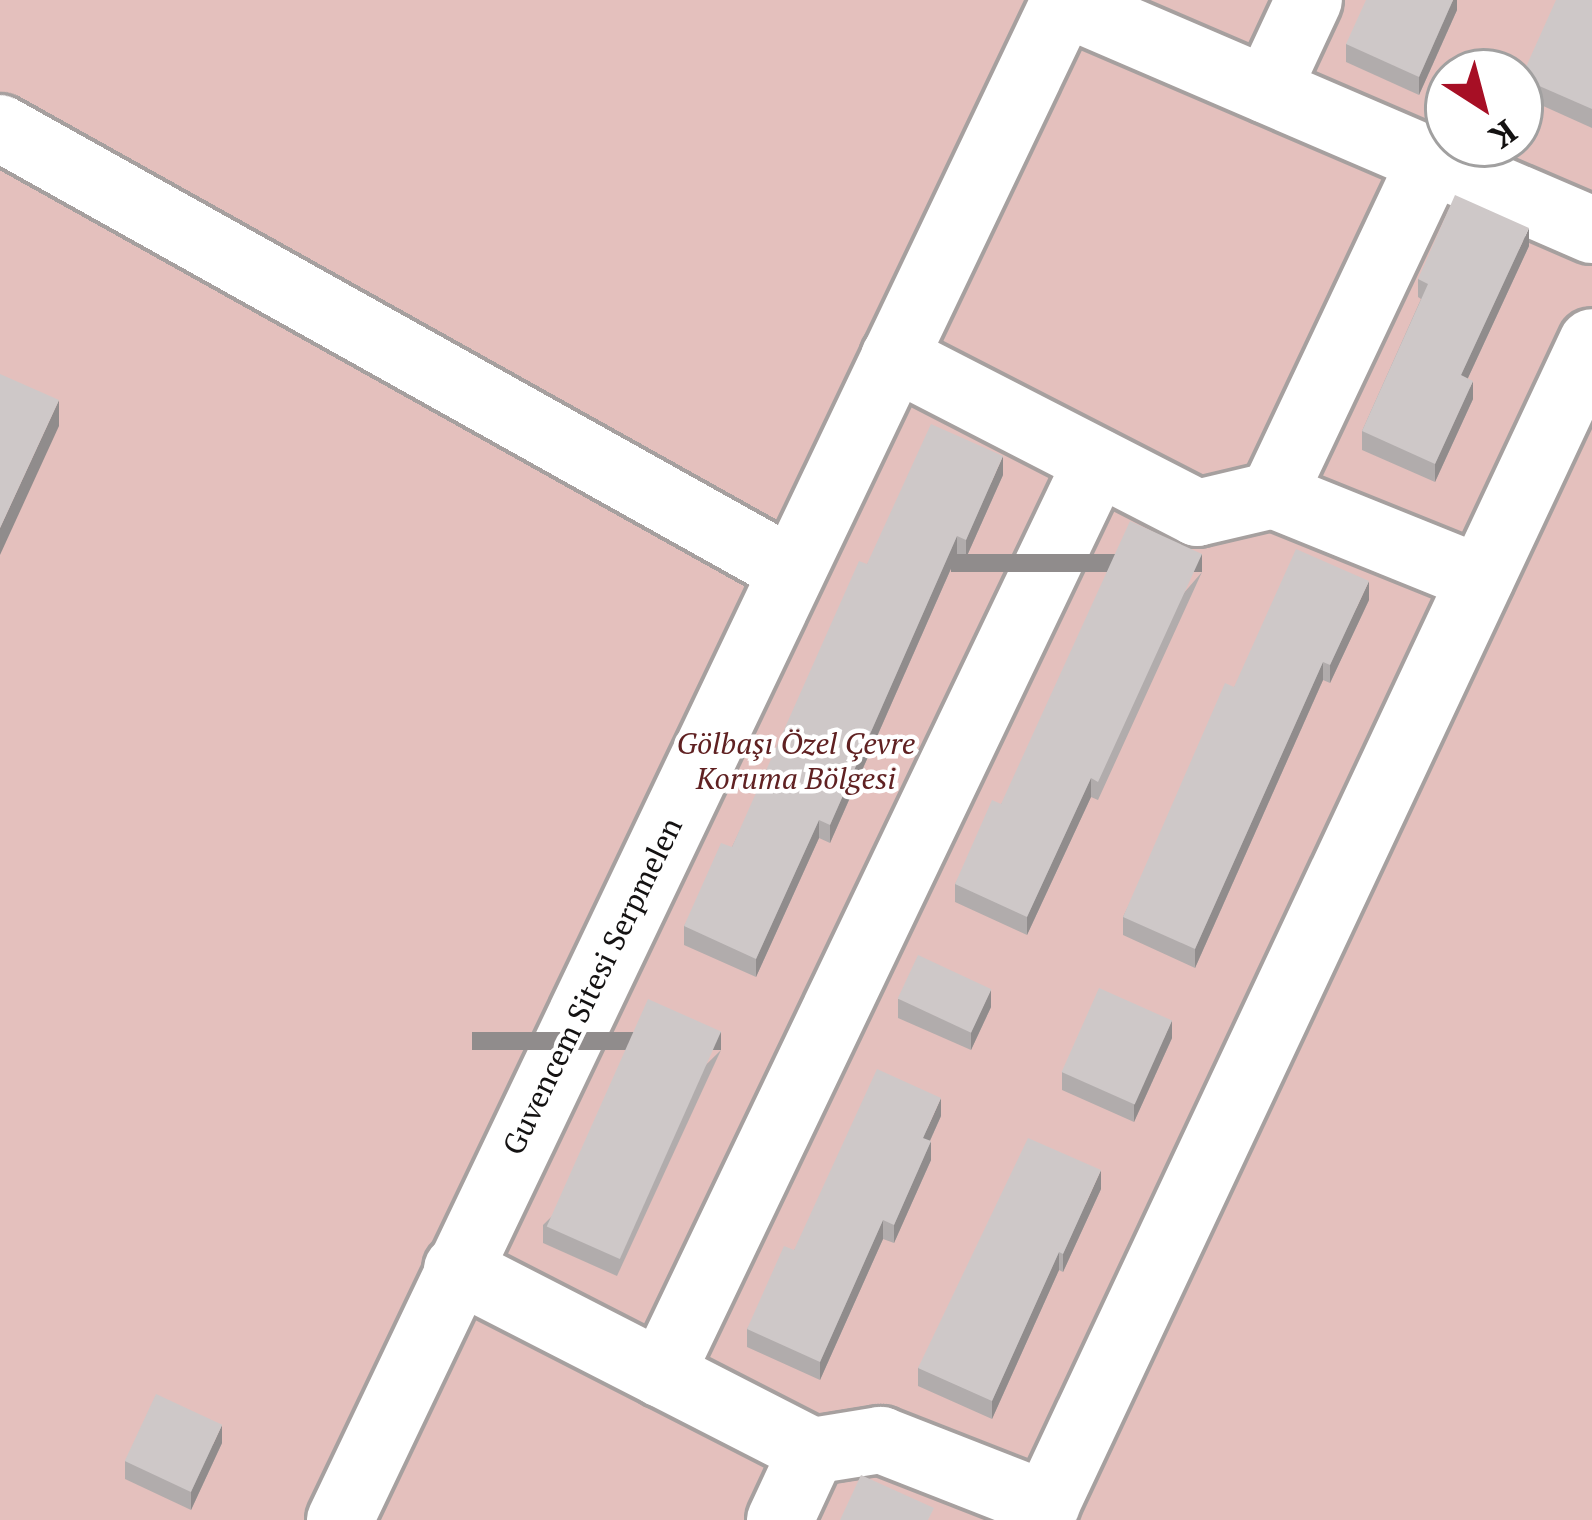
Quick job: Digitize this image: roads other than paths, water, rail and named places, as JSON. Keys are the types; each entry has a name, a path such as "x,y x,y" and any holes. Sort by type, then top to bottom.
{"street":[{"path":"1267,90 1310,0"},
{"path":"1064,1 1424,158"},
{"name":"Guvencem Sitesi Serpmelen","path":"340,1520 1064,1"},
{"path":"0,128 791,570"},
{"path":"1273,495 1428,168"},
{"path":"1447,168 1592,230"},
{"path":"457,1269 812,1451 881,1440 1043,1512 1592,342"},
{"path":"894,357 1197,513 1273,495 1481,579"},
{"path":"661,1374 1097,462"},
{"path":"780,1520 812,1451"}],"park label":[{"name":"Gölbaşı Özel Çevre Koruma Bölgesi","path":"796,760"}]}
